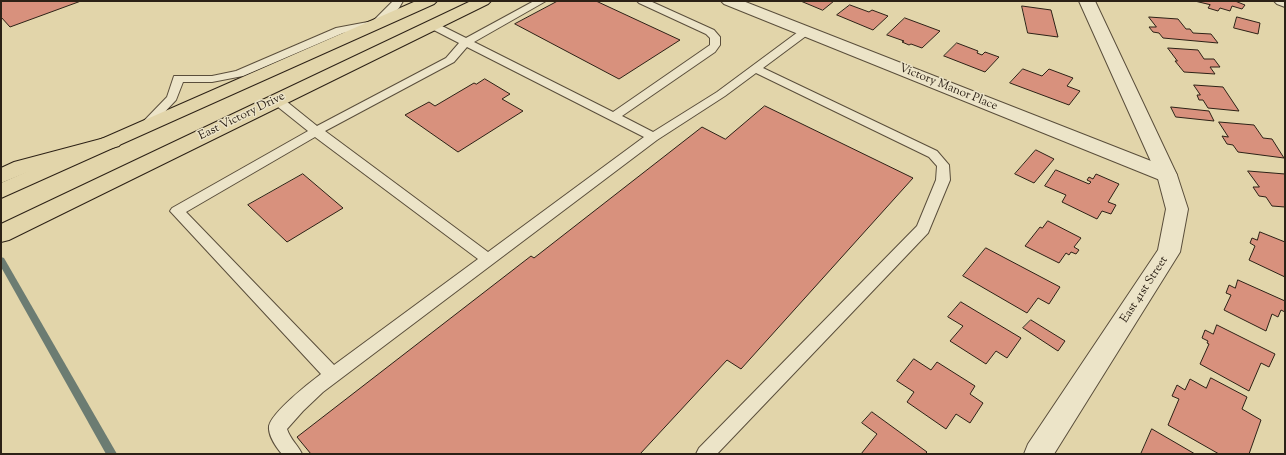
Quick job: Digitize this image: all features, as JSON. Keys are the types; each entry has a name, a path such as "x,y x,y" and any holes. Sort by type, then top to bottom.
{"main road":[{"path":"5,182 21,167 112,142 429,1"},
{"name":"East Victory Drive","path":"1,234 483,1"}],"street":[{"name":"Victory Manor Place","path":"730,1 1167,175"},
{"name":"East 41st Street","path":"1038,454 1169,252 1177,209 1167,175 1087,1"}],"lane":[{"path":"142,129 172,98 175,75 212,79 239,74 340,30 376,24 395,6 398,1"},
{"path":"333,375 177,211 316,131 450,60 466,42 542,1"},
{"path":"613,117 711,50 715,45 715,37 710,32 642,1"},
{"path":"432,25 653,137"},
{"path":"293,454 282,441 278,427 289,412 306,394 489,260 653,137 721,94 806,31"},
{"path":"705,454 923,229 943,180 943,165 933,154 755,68"},
{"path":"278,100 316,131 489,260"}],"building":[{"path":"1,1 81,1 10,27 1,17"},
{"path":"558,1 596,1 680,40 619,79 515,24"},
{"path":"801,1 834,1 823,10"},
{"path":"1195,1 1235,1 1245,5 1242,9 1232,6 1230,11 1220,8 1218,11 1208,8 1210,5"},
{"path":"850,5 869,12 872,10 888,16 873,30 837,15"},
{"path":"1022,6 1051,10 1058,37 1028,33"},
{"path":"1149,17 1178,19 1186,29 1190,29 1193,33 1211,34 1218,43 1163,38 1159,33 1153,32 1149,27 1156,27"},
{"path":"1237,17 1260,23 1258,34 1234,28"},
{"path":"905,18 940,31 922,48 911,44 909,45 902,42 904,41 887,35"},
{"path":"957,43 978,51 977,53 982,55 985,52 999,57 985,72 944,56"},
{"path":"1168,48 1198,50 1204,59 1214,59 1220,67 1210,67 1215,74 1184,72 1175,61 1177,61"},
{"path":"1023,69 1042,76 1049,69 1073,78 1067,86 1080,91 1069,105 1010,83"},
{"path":"485,79 510,94 502,99 523,111 458,152 405,115 429,102 435,106 474,83 476,84"},
{"path":"1194,85 1223,87 1239,111 1208,108 1203,100 1199,100 1197,95 1200,95"},
{"path":"765,106 913,178 741,369 727,360 640,454 311,454 297,437 531,256 534,258 702,127 725,139"},
{"path":"1171,107 1209,111 1214,121 1176,117"},
{"path":"1219,122 1254,125 1263,138 1272,139 1284,158 1238,152 1233,145 1227,144 1222,136 1228,137"},
{"path":"1036,150 1054,159 1034,183 1015,174"},
{"path":"1056,170 1089,184 1091,182 1087,180 1089,177 1093,179 1096,174 1119,184 1108,202 1116,205 1111,214 1102,211 1097,219 1062,202 1066,195 1045,186"},
{"path":"1248,171 1285,174 1285,207 1272,206 1266,197 1259,196 1253,187 1259,187"},
{"path":"303,174 343,208 287,242 248,205"},
{"path":"1048,221 1081,238 1074,247 1079,250 1076,254 1071,252 1069,255 1066,253 1059,263 1025,246 1040,227 1042,228"},
{"path":"1260,232 1285,242 1285,277 1249,260 1255,246 1250,243 1252,238 1257,240"},
{"path":"986,248 1060,287 1049,304 1038,298 1027,313 963,276"},
{"path":"1238,280 1285,301 1285,312 1281,310 1278,317 1272,314 1266,331 1224,310 1231,295 1226,293 1229,285 1235,288"},
{"path":"961,302 1021,338 1007,358 996,351 986,364 950,341 963,326 948,317"},
{"path":"1031,320 1065,341 1058,351 1023,328"},
{"path":"1217,325 1275,354 1269,367 1261,363 1249,391 1200,364 1209,344 1207,343 1208,341 1202,338 1205,330 1213,334"},
{"path":"914,359 931,370 937,362 975,386 970,394 983,403 970,423 956,414 946,429 907,402 914,392 897,381"},
{"path":"1211,378 1247,397 1242,409 1261,420 1249,454 1219,454 1168,425 1179,399 1172,396 1177,385 1185,390 1190,379 1206,388"},
{"path":"872,412 927,452 925,454 861,454 877,434 862,423"},
{"path":"1152,429 1195,454 1141,454"}],"waterway":[{"path":"1,260 112,454"}]}
